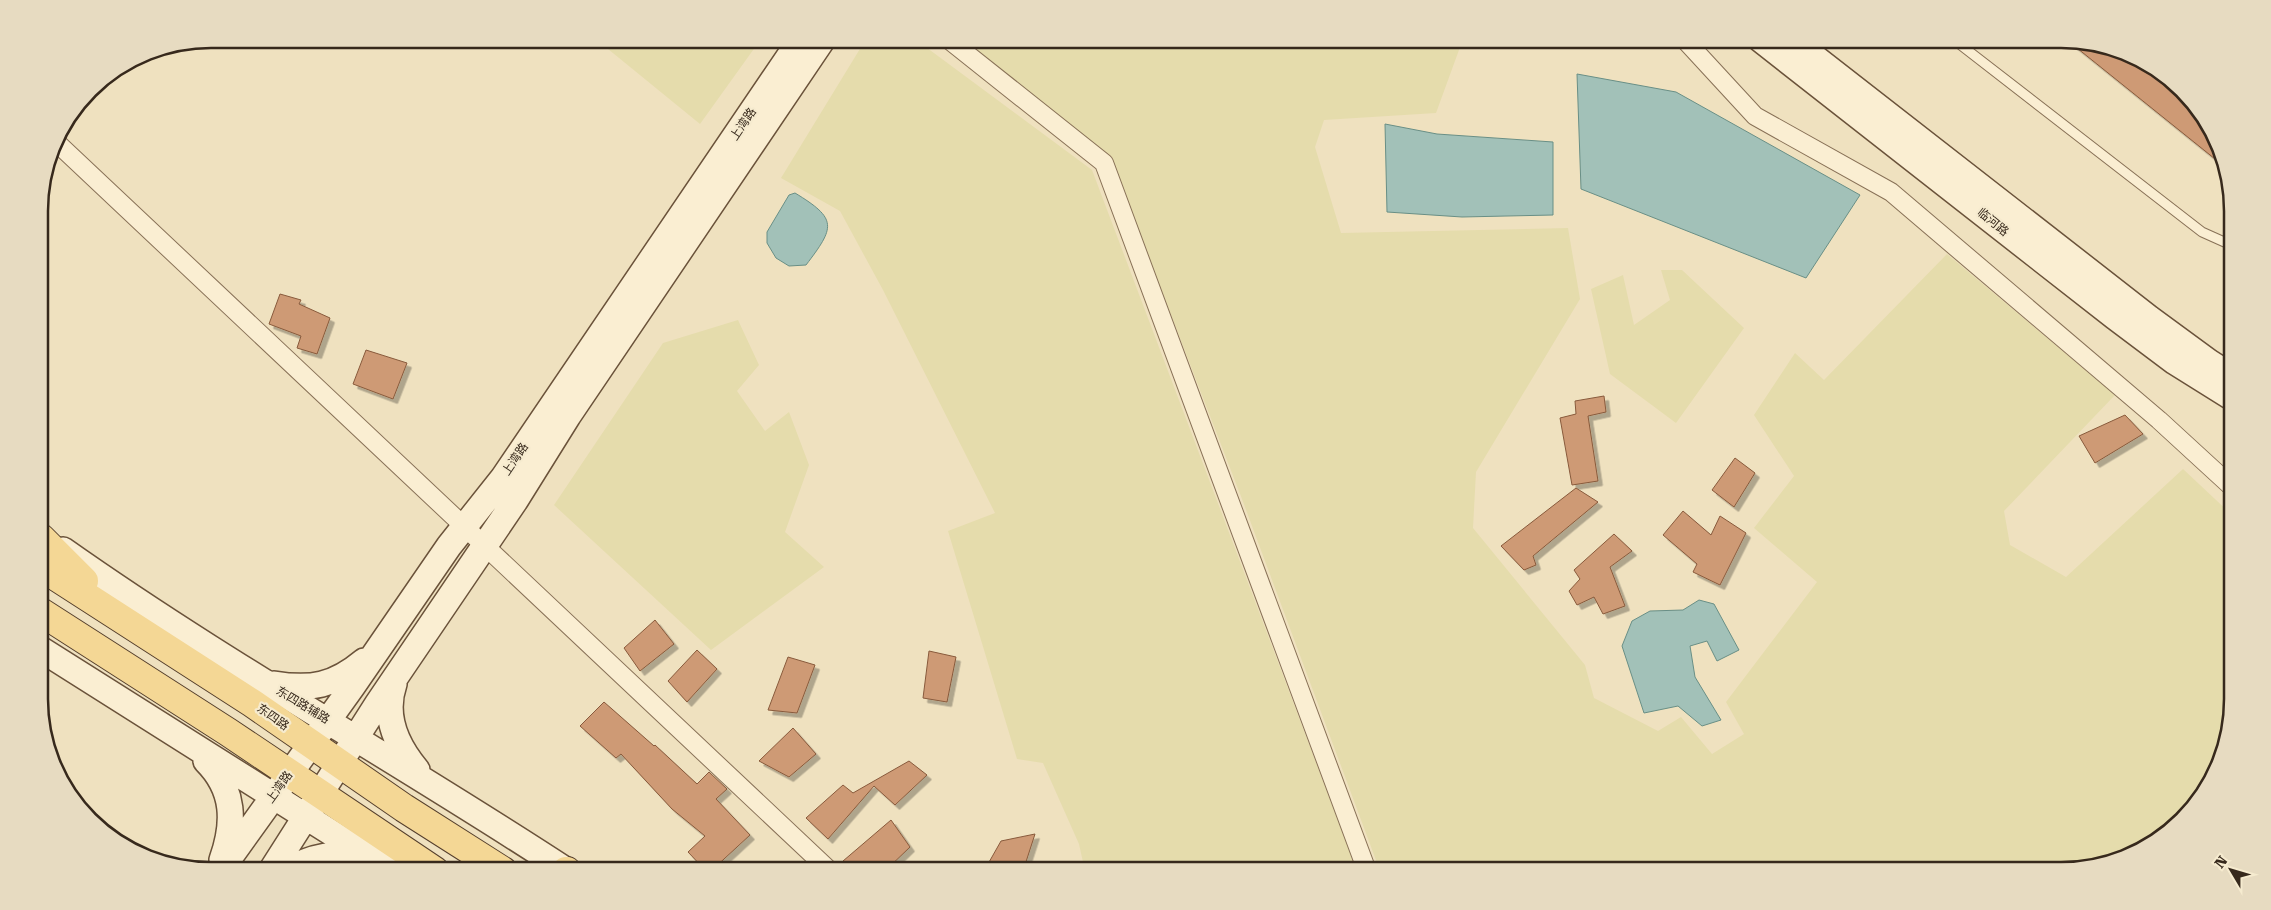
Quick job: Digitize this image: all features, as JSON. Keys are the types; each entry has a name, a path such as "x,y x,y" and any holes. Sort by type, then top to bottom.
{"main road":[{"name":"上湾路","path":"225,862 464,527 503,478 795,48"},
{"name":"上湾路","path":"277,862 356,737 579,400 817,48"},
{"name":"临河路","path":"1771,48 2115,317 2175,362 2224,393"},
{"name":"临河路","path":"1803,48 2134,307 2224,372"},
{"name":"东四路辅路","path":"48,539 268,683 553,862"},
{"path":"48,545 120,618"},
{"name":"东四路","path":"48,572 190,663 404,808 489,862"},
{"path":"48,617 289,773 313,806 368,855 378,862"},
{"path":"190,663 268,683 301,688 318,687 348,674 383,641"},
{"path":"48,654 272,796 313,806 417,862"},
{"path":"398,673 389,705 394,735 410,762 434,786"},
{"path":"190,745 220,776 227,790 230,823 222,862"},
{"path":"305,862 327,854 368,855 404,862"}],"street":[{"path":"959,48 1104,163 1364,862"},
{"path":"1692,48 1755,116 1891,192 2159,420 2224,480"},
{"path":"61,146 820,862"}],"lane":[{"path":"1965,48 2202,232 2224,242"}],"shaded area":[{"path":"609,48 755,48 700,124"},
{"path":"860,48 927,48 1092,170 1354,862 1083,862 1079,844 1043,763 1017,759 948,531 995,513 883,290 840,211 781,178"},
{"path":"972,48 1460,48 1436,113 1324,120 1315,147 1341,233 1568,228 1580,299 1476,472 1473,528 1585,665 1594,698 1658,731 1681,717 1712,754 1744,734 1726,702 1817,582 1754,528 1794,476 1754,415 1795,353 1824,380 1947,254 2115,395 2004,511 2010,545 2066,577 2183,469 2224,507 2224,700 2220,731 2215,752 2207,772 2190,799 2176,815 2142,841 2103,857 2071,862 1377,862 1242,499 1112,162"},
{"path":"1661,270 1682,270 1744,328 1676,423 1610,374 1591,289 1623,275 1634,325 1670,300"},
{"path":"738,320 759,365 737,391 765,431 789,412 809,465 785,532 824,567 711,650 554,505 663,343"}],"water":[{"path":"1577,74 1676,92 1860,195 1806,278 1581,189"},
{"path":"1385,124 1437,134 1553,142 1553,215 1462,217 1387,212"},
{"path":"795,193 819,210 828,224 823,241 806,265 789,266 776,258 767,243 767,232 789,195"},
{"path":"1699,600 1714,604 1739,650 1717,661 1707,641 1690,646 1695,677 1721,720 1702,726 1678,706 1644,713 1622,646 1632,621 1650,611 1683,610"}],"building":[{"path":"2078,49 2113,56 2133,64 2160,81 2190,111 2202,129 2215,159"},
{"path":"280,294 301,300 299,304 330,318 317,354 297,348 301,336 269,324"},
{"path":"366,350 407,363 393,399 353,384"},
{"path":"1604,396 1606,412 1588,416 1598,481 1572,485 1560,418 1576,414 1575,401"},
{"path":"2125,415 2143,434 2095,463 2079,436"},
{"path":"1735,458 1755,473 1734,507 1712,490"},
{"path":"1576,488 1598,502 1533,556 1536,565 1524,570 1501,546"},
{"path":"1683,511 1711,535 1720,516 1746,533 1720,585 1693,572 1697,564 1663,535"},
{"path":"1614,534 1632,551 1610,567 1625,606 1603,614 1594,597 1577,605 1569,591 1580,579 1574,570"},
{"path":"655,620 674,644 640,671 624,648"},
{"path":"697,650 717,669 687,702 668,681"},
{"path":"929,651 956,657 947,702 923,698"},
{"path":"788,657 815,665 797,713 768,710"},
{"path":"604,702 697,784 709,772 727,789 716,799 750,835 721,862 697,862 688,852 705,836 672,809 621,754 616,758 580,726"},
{"path":"793,728 816,754 789,777 759,761"},
{"path":"909,761 927,775 895,805 874,786 828,839 806,818 843,785 853,793"},
{"path":"891,820 910,847 894,862 843,861"},
{"path":"1035,834 1026,862 989,862 1001,841"}]}
